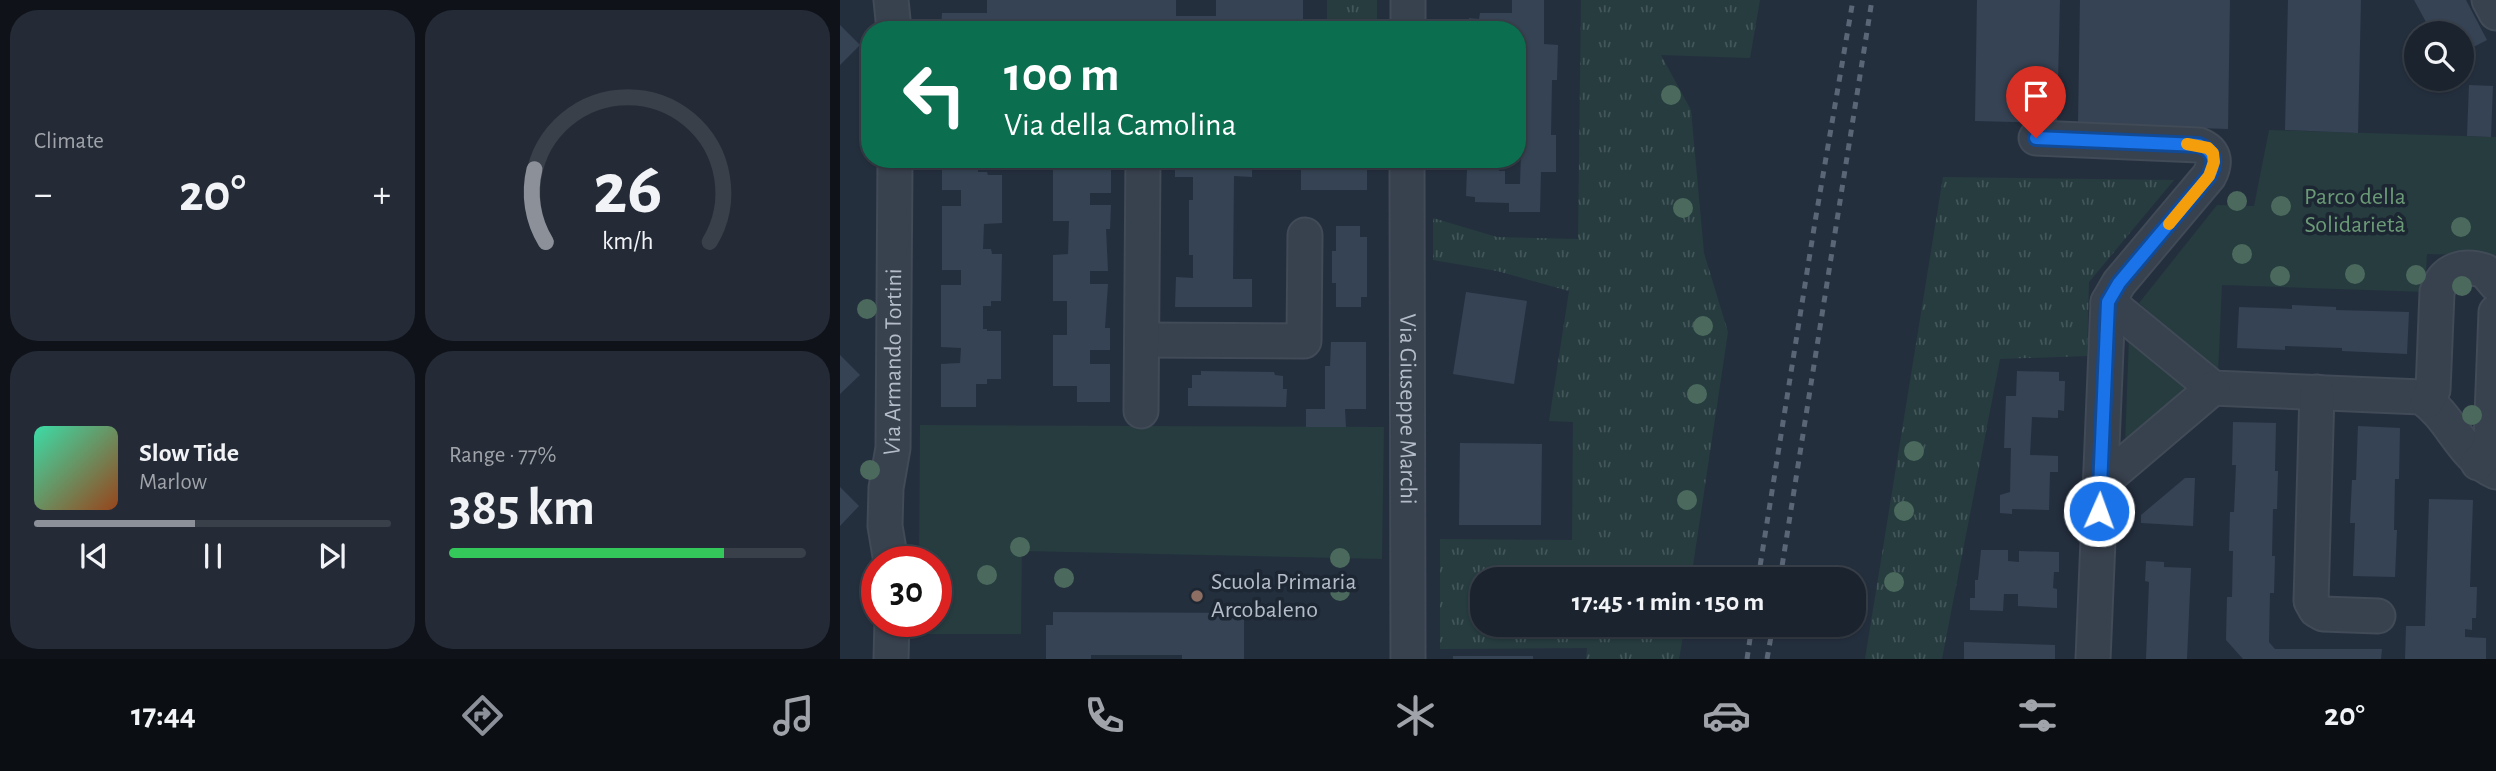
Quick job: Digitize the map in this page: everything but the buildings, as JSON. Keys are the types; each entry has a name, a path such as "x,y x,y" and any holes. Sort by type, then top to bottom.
{"street":[{"path":"891,0 893,21"},
{"path":"1408,0 1408,21"},
{"path":"2489,0 2496,13"},
{"path":"2036,138 2190,144 2208,148 2213,153 2214,162 2209,176 2119,283 2108,302 2093,659"},
{"name":"Via Armando Tortini","path":"888,546 885,526 886,488 893,448 895,168"},
{"path":"1141,411 1143,168"},
{"name":"Via Giuseppe Marchi","path":"1408,168 1408,659"},
{"path":"1142,340 1304,341 1305,235"},
{"path":"2427,401 2433,390 2437,292 2440,284 2445,276 2454,270 2464,268 2485,271 2496,284"},
{"path":"2108,302 2213,388 2411,396 2427,401 2436,409 2487,467"},
{"path":"2487,467 2486,455 2491,442 2496,312"},
{"path":"2100,484 2213,388"},
{"path":"2317,392 2311,601 2322,614 2378,616"},
{"path":"891,637 891,659"}],"green space":[{"path":"1327,0 1377,0 1377,21 1327,21"},
{"path":"1581,0 1760,0 1750,58 1661,55 1691,110 1704,253 1728,332 1693,567 1470,567 1470,637 1683,637 1679,659 1586,659 1587,648 1440,649 1440,539 1572,540 1573,422 1549,421 1569,291 1497,271 1433,260 1433,218 1497,237 1578,239"},
{"name":"Parco della Solidarietà","path":"2269,130 2496,137 2496,256 2427,254 2425,292 2222,285 2218,374 2139,303 2217,205 2254,206"},
{"path":"1943,177 2174,180 2089,282 2087,356 2000,359 1942,659 1865,659"},
{"path":"2129,336 2190,389 2125,445"},
{"path":"920,425 1384,427 1382,559 1022,551 1021,634 952,634 952,546 919,546"}],"railway":[{"path":"1760,567 1853,0"},
{"path":"1782,567 1872,0"},
{"path":"1747,659 1750,637"},
{"path":"1767,659 1771,637"}],"slow traffic":[{"path":"2169,224 2213,170 2213,153 2208,148 2187,144"}],"place":[{"name":"Scuola Primaria Arcobaleno","path":"1197,596"}],"route":[{"path":"2036,138 2190,144 2208,148 2213,153 2213,170 2209,176 2119,283 2108,302 2099,511"}]}
